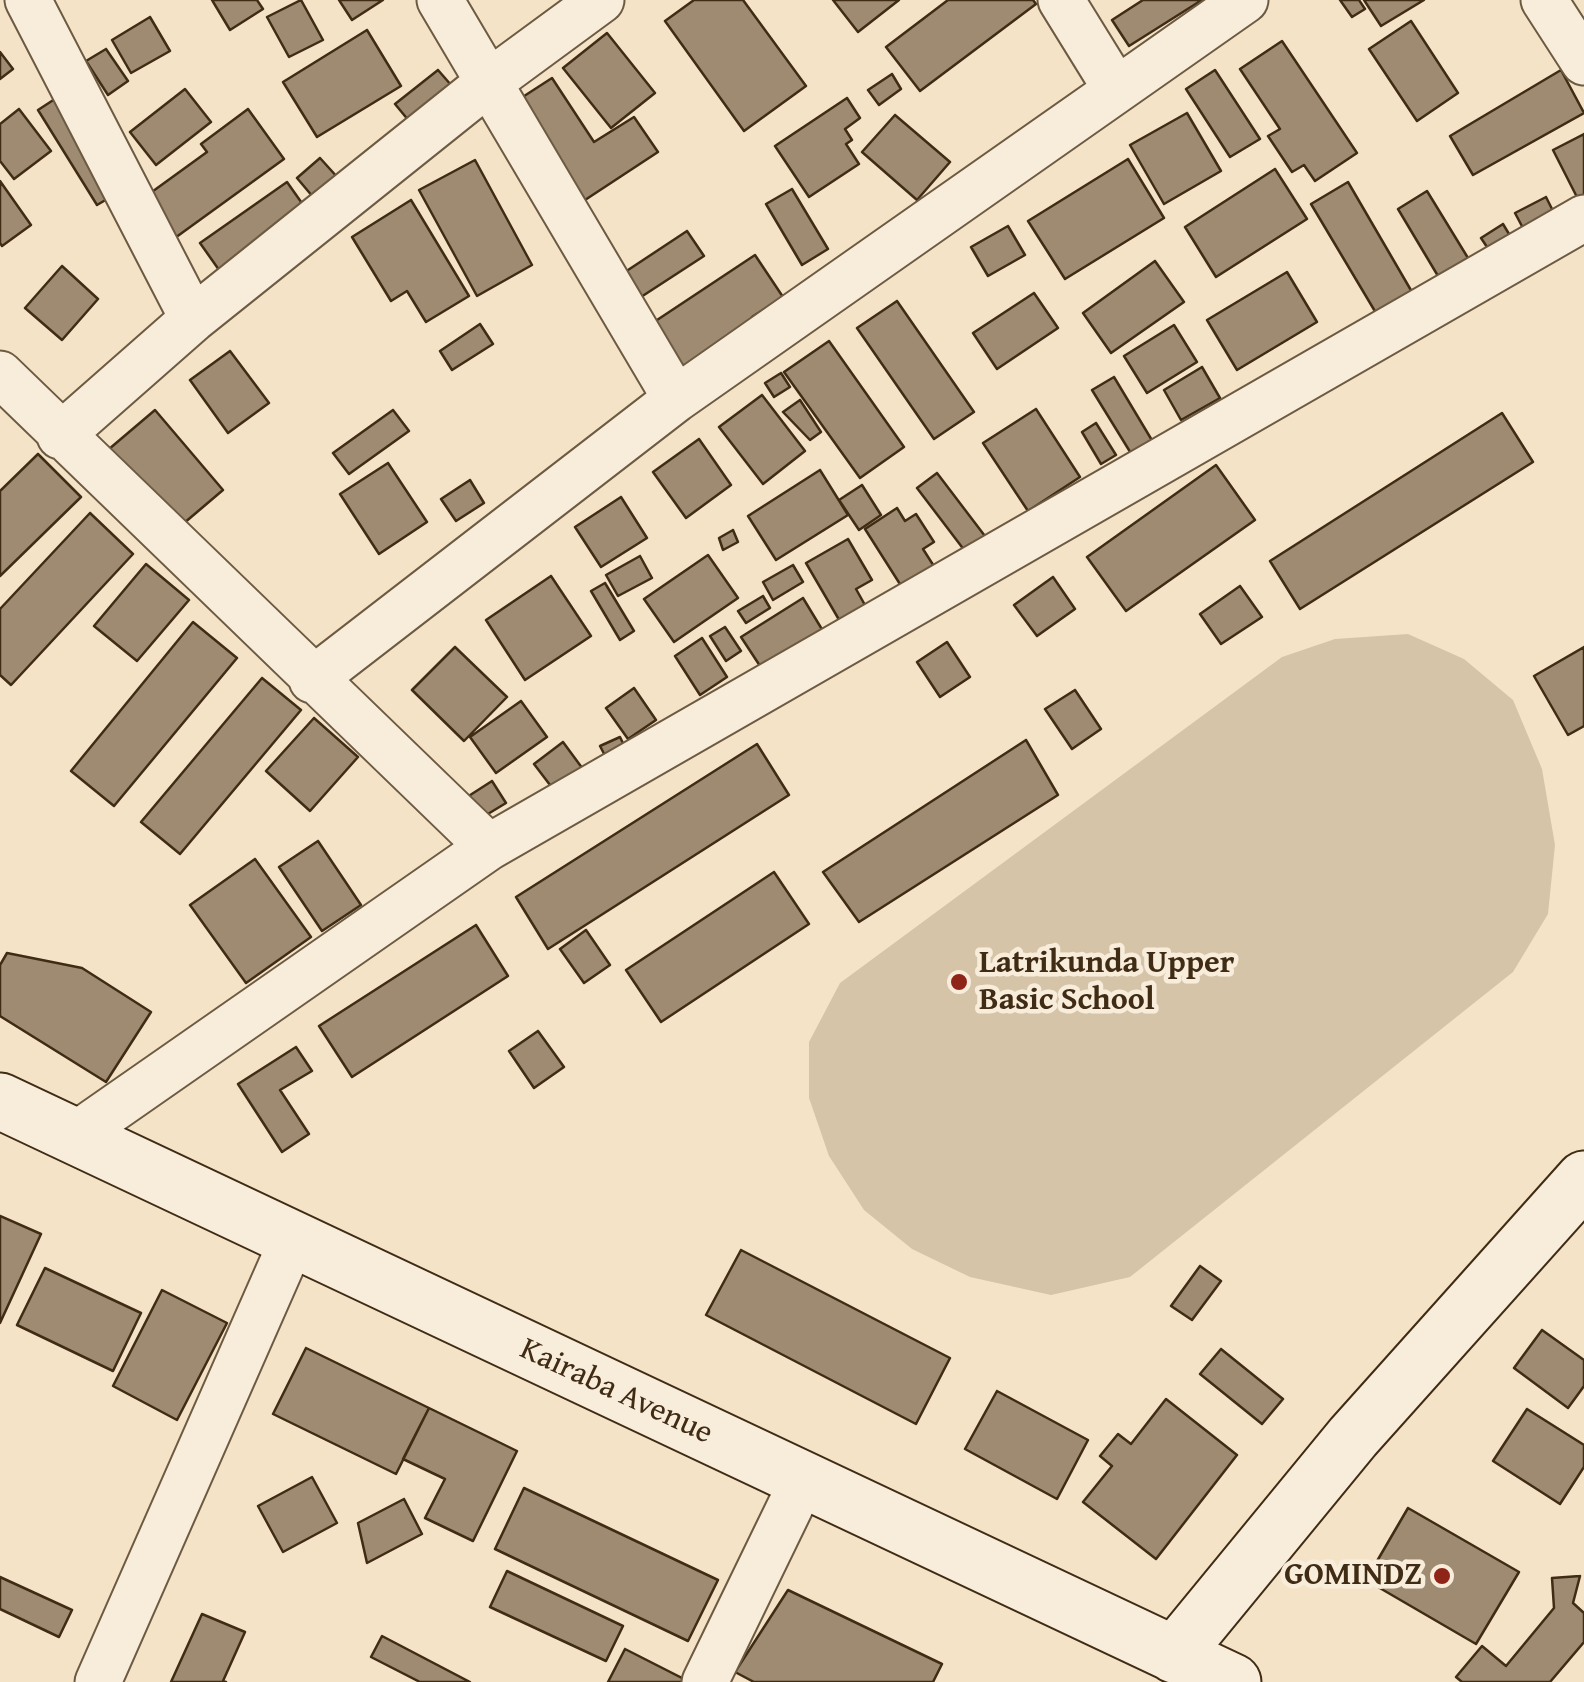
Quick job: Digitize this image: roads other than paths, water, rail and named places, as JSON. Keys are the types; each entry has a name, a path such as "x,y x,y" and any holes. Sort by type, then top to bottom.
{"street":[{"path":"28,0 193,319"},
{"path":"440,0 676,399"},
{"path":"60,436 193,319 488,83 601,0"},
{"path":"1061,0 1116,89"},
{"path":"312,680 676,399 1245,0"},
{"path":"1544,0 1584,62"},
{"path":"74,1136 489,847 1584,218"},
{"path":"0,374 312,680 489,847"},
{"name":"Kairaba Avenue","path":"0,1101 1233,1682"},
{"path":"1174,1656 1353,1437 1584,1179"},
{"path":"98,1682 293,1240"},
{"path":"705,1682 802,1480"}],"place":[{"name":"Latrikunda Upper Basic School","path":"959,982"},
{"name":"GOMINDZ","path":"1442,1576"}]}
